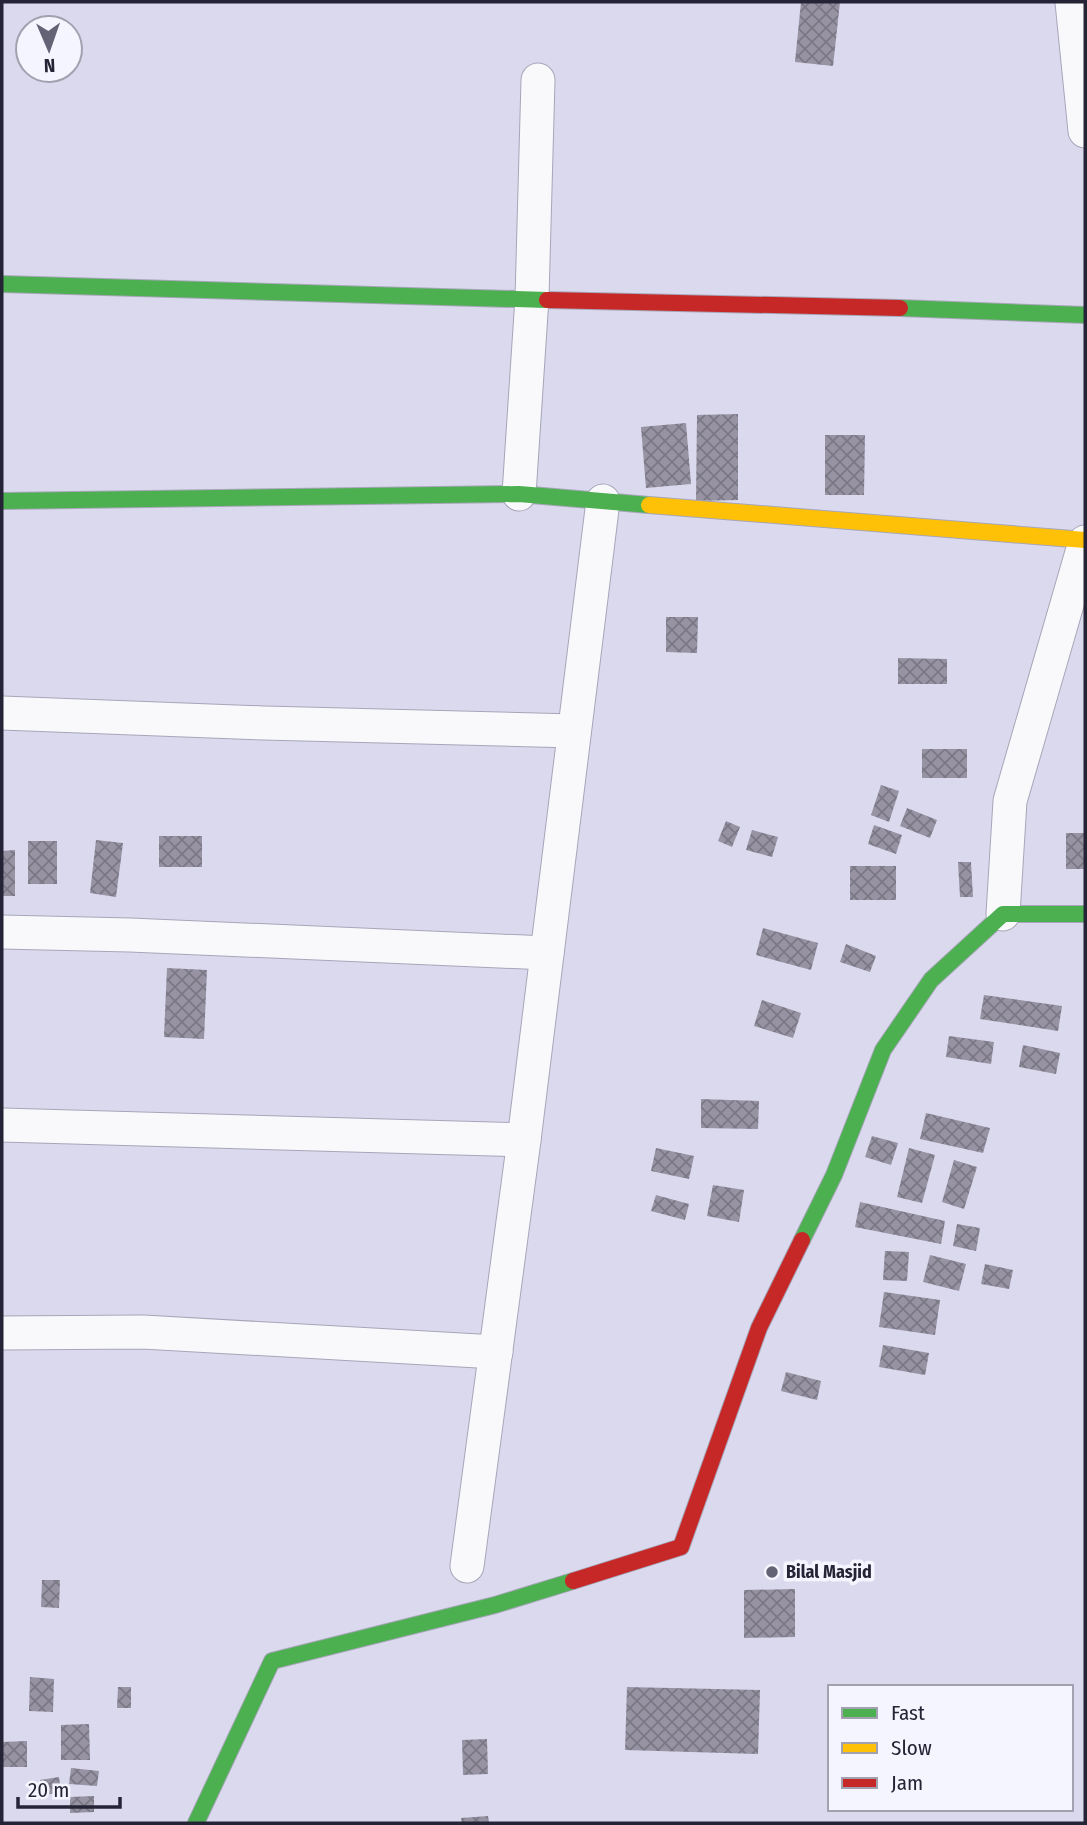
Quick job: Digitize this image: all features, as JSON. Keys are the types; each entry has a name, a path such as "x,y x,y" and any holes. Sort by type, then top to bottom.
{"street":[{"path":"1072,2 1085,131"},
{"path":"519,494 532,298 538,80"},
{"path":"2,284 280,294 921,308 1085,315"},
{"path":"2,501 519,494 1085,541 1010,801 1003,914"},
{"path":"467,1566 524,1140 603,501"},
{"path":"2,713 575,731"},
{"path":"195,1823 272,1661 495,1605 681,1547 759,1328 834,1175 883,1050 932,980 1003,914 1085,914"},
{"path":"2,932 547,953"},
{"path":"2,1125 524,1140"},
{"path":"2,1333 143,1332 495,1352"}],"building":[{"path":"801,2 840,2 833,66 795,62"},
{"path":"738,414 738,500 696,501 697,415"},
{"path":"686,423 691,484 646,488 641,427"},
{"path":"825,435 865,435 864,495 825,495"},
{"path":"666,617 698,617 697,653 666,652"},
{"path":"898,658 947,659 947,684 898,684"},
{"path":"922,749 967,749 967,778 922,778"},
{"path":"881,785 899,791 889,822 871,815"},
{"path":"907,808 937,820 930,838 900,826"},
{"path":"726,821 740,827 732,847 718,841"},
{"path":"874,825 902,835 896,854 868,844"},
{"path":"752,830 778,837 772,857 746,850"},
{"path":"1066,833 1085,833 1085,869 1066,869"},
{"path":"159,836 202,836 202,867 159,867"},
{"path":"96,840 123,843 116,897 90,893"},
{"path":"28,841 57,841 57,884 28,884"},
{"path":"15,850 15,896 2,896 2,851"},
{"path":"958,862 971,862 973,897 960,897"},
{"path":"850,866 896,866 896,900 850,900"},
{"path":"763,928 818,943 811,970 756,955"},
{"path":"846,944 876,956 870,972 840,962"},
{"path":"167,968 207,970 204,1039 164,1037"},
{"path":"984,995 1062,1006 1058,1031 980,1019"},
{"path":"762,1000 801,1013 793,1038 754,1026"},
{"path":"949,1036 994,1042 991,1064 946,1057"},
{"path":"1023,1045 1060,1053 1056,1074 1019,1067"},
{"path":"701,1099 759,1101 758,1129 701,1128"},
{"path":"926,1113 990,1128 983,1153 920,1139"},
{"path":"872,1136 898,1143 891,1165 865,1157"},
{"path":"656,1148 694,1156 689,1179 651,1171"},
{"path":"909,1148 935,1155 922,1203 897,1197"},
{"path":"954,1160 977,1167 964,1209 942,1202"},
{"path":"713,1185 744,1190 739,1222 707,1216"},
{"path":"656,1195 689,1204 685,1220 651,1211"},
{"path":"860,1202 945,1221 941,1244 855,1227"},
{"path":"957,1224 980,1228 976,1251 953,1246"},
{"path":"885,1251 909,1252 907,1281 883,1280"},
{"path":"930,1255 966,1264 959,1291 923,1282"},
{"path":"985,1264 1013,1270 1009,1289 981,1284"},
{"path":"884,1292 940,1300 935,1335 879,1327"},
{"path":"883,1345 929,1353 925,1375 879,1367"},
{"path":"786,1372 821,1381 817,1400 781,1391"},
{"path":"42,1580 60,1580 59,1608 41,1607"},
{"path":"795,1589 795,1637 744,1638 744,1590"},
{"path":"30,1677 54,1679 53,1712 29,1711"},
{"path":"118,1687 131,1687 131,1708 117,1708"},
{"path":"627,1687 760,1690 758,1754 625,1750"},
{"path":"89,1724 90,1760 61,1760 61,1725"},
{"path":"487,1739 488,1774 463,1775 462,1740"},
{"path":"27,1741 27,1767 2,1767 2,1742"},
{"path":"71,1768 99,1771 97,1786 69,1784"},
{"path":"59,1777 61,1793 42,1795 40,1780"},
{"path":"94,1796 94,1812 70,1813 70,1797"},
{"path":"488,1816 489,1823 462,1823 461,1818"}],"traffic: fast":[{"path":"2,284 547,300"},
{"path":"900,308 1085,315"},
{"path":"2,501 519,494 649,505"},
{"path":"802,1240 834,1175 883,1050 931,980 1003,914 1085,914"},
{"path":"196,1823 272,1661 495,1605 573,1581"}],"traffic: slow":[{"path":"649,505 1085,540"}],"traffic: jam":[{"path":"547,300 900,308"},
{"path":"573,1581 681,1547 759,1328 802,1240"}],"place":[{"name":"Bilal Masjid","path":"772,1572"}]}
